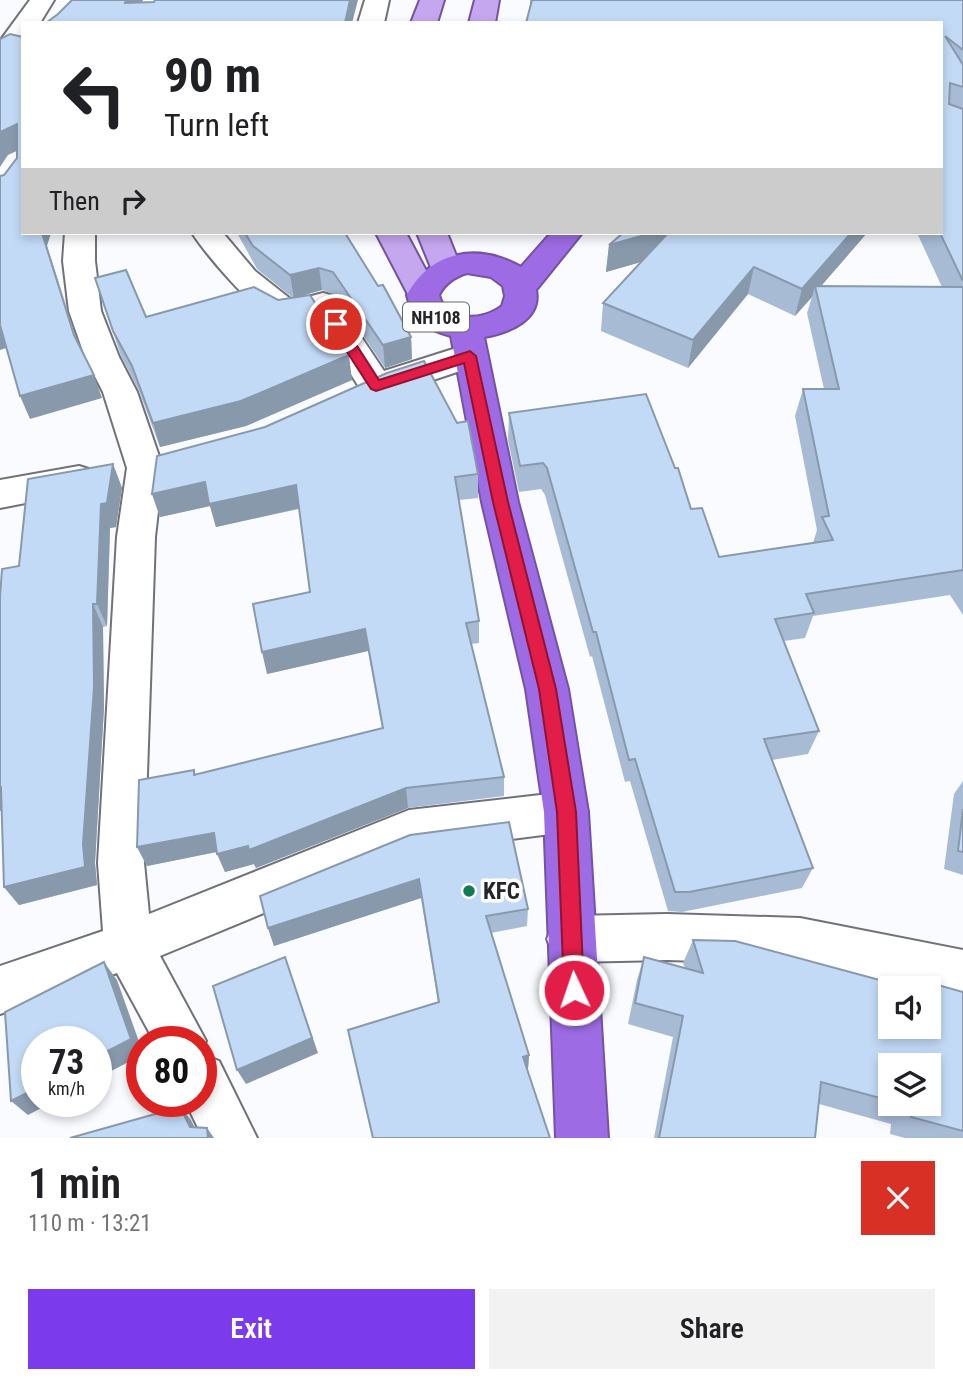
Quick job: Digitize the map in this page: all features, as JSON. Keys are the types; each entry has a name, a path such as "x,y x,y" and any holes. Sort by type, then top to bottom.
{"highway":[{"name":"NH108","path":"468,342 490,326 510,317 521,303 521,287 565,235"},
{"path":"445,268 467,263 490,265 509,273 521,287"},
{"name":"NH108","path":"445,268 430,280 423,295 428,310 468,342 500,502 547,689 566,812 582,1138"}],"main road":[{"path":"425,21 432,0"},
{"path":"482,21 487,0"},
{"path":"392,235 423,295"},
{"path":"433,235 445,268"}],"street":[{"path":"28,21 42,0"},
{"path":"372,21 377,0"},
{"path":"0,53 16,41 21,32"},
{"path":"80,235 79,261 85,311 102,357 120,392 164,463"},
{"path":"209,235 244,278 287,313 323,304 364,391 468,342"},
{"path":"0,494 164,463"},
{"path":"164,463 136,537 121,863 128,946 173,1026"},
{"path":"0,990 128,946 409,831 566,812"},
{"path":"571,939 667,937 800,941 963,974"},
{"path":"217,1110 231,1138"}],"building":[{"path":"72,0 126,0 125,3 155,0 350,0 345,21 49,21"},
{"path":"532,0 963,0 963,50 945,36 963,65 963,87 950,83 949,104 963,109 963,281 941,235 943,21 527,21"},
{"path":"10,34 21,37 21,235 43,235 74,335 94,375 20,396 0,325 0,176 4,175 17,158 17,124 0,132 0,39"},
{"path":"246,235 346,235 378,286 383,285 411,337 383,345 333,272 319,268 290,275 253,246"},
{"path":"621,235 645,235 609,245"},
{"path":"666,235 849,235 802,289 754,267 693,340 603,303"},
{"path":"126,270 146,317 254,287 278,300 310,295 349,355 241,401 153,423 132,366 113,331 95,278"},
{"path":"815,286 963,287 963,570 806,594 814,613 775,619 819,731 764,739 813,868 689,892 675,892 635,759 629,760 596,632 593,632 547,468 543,463 520,466 509,413 646,394 675,468 678,468 691,509 702,508 719,557 833,540 822,517 829,516 803,389 839,389"},
{"path":"424,361 457,423 468,421 478,474 455,477 479,621 466,623 504,777 406,788 249,850 248,846 217,854 214,833 137,847 139,780 194,770 194,775 383,728 365,629 262,652 253,604 310,592 296,485 209,504 205,482 152,494 157,456 265,427 387,373"},
{"path":"113,464 107,503 101,504 97,604 93,604 94,687 83,844 85,867 4,887 0,789 2,569 19,566 28,479"},
{"path":"963,809 963,852 958,851"},
{"path":"509,822 528,909 486,916 529,1055 523,1057 550,1138 373,1138 348,1030 439,1002 419,879 268,928 260,896 410,835"},
{"path":"693,940 735,941 878,980 878,1039 941,1039 941,986 963,992 963,1131 911,1117 941,1116 941,1053 878,1053 878,1097 821,1082 815,1138 659,1138 683,1016 635,1003 644,957 703,973"},
{"path":"285,957 312,1038 237,1070 213,986"},
{"path":"104,962 126,1026 126,1042 112,1049 112,1026 21,1026 21,1096 11,1101 5,1012"},
{"path":"145,1117 185,1117 190,1127 207,1128 208,1138 70,1138"}],"place":[{"name":"KFC","path":"469,891"}],"route":[{"path":"336,324 376,386 470,356 500,502 547,689 566,812 574,990"}]}
